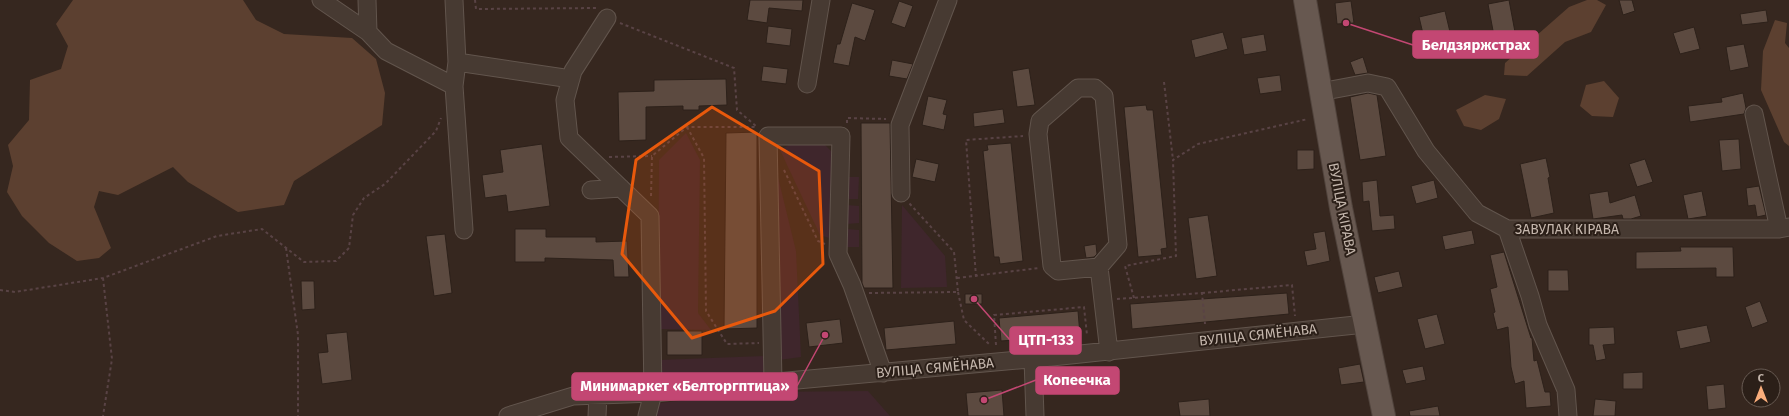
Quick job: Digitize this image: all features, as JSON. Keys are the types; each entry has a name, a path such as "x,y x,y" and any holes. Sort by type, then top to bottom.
{"main road":[{"name":"ВУЛІЦА КІРАВА","path":"1305,0 1320,92 1384,416"}],"street":[{"path":"321,0 368,32 386,51 454,86"},
{"path":"367,0 368,32"},
{"path":"454,0 457,62 454,86 464,230"},
{"path":"807,84 821,0"},
{"path":"900,193 900,125 948,0"},
{"path":"607,18 573,71 565,100 569,138 650,216 653,393 647,416"},
{"path":"457,62 571,79"},
{"name":"ЗАВУЛАК КІРАВА","path":"1320,92 1368,84 1387,87 1426,151 1477,213 1507,229 1784,228"},
{"path":"1078,88 1095,88 1104,96 1118,244 1099,267 1058,271 1052,266 1038,134 1040,121 1078,88"},
{"path":"1754,114 1784,228"},
{"path":"773,382 768,136 841,136 838,254 852,285 883,373"},
{"path":"590,190 621,188"},
{"path":"1507,229 1530,296 1538,325 1566,390 1568,416"},
{"path":"1099,267 1109,352"},
{"name":"ВУЛІЦА СЯМЁНАВА","path":"508,416 573,396 653,393 883,373 1109,352 1365,324"},
{"path":"1033,359 1035,416"},
{"path":"596,416 598,395"}],"path":[{"path":"475,0 476,9 607,8 607,18 734,68 737,110"},
{"path":"1134,298 1125,266 1176,256 1173,160 1164,82"},
{"path":"0,290 15,292 103,278 217,236 262,229 304,262 336,261 349,248 353,215 364,198 385,184 436,131 443,112"},
{"path":"1173,160 1198,144 1313,118"},
{"path":"589,157 652,156 687,127 756,126 768,136"},
{"path":"687,127 704,158 706,311 727,344 772,342"},
{"path":"976,277 966,140 1038,134"},
{"path":"650,216 652,156"},
{"path":"781,164 818,241 838,250"},
{"path":"900,193 954,252 958,292 964,320 990,345"},
{"path":"286,248 298,335 298,416"},
{"path":"957,278 976,277 1052,266"},
{"path":"103,278 112,359 103,416"},
{"path":"1113,300 1292,285 1295,316"},
{"path":"869,293 958,292"},
{"path":"1202,293 1205,324"},
{"path":"996,345 994,315 1084,307 1087,335"}],"highlighted area":[{"path":"712,107 819,171 823,264 775,311 692,338 622,254 636,160"}],"shaded area":[{"path":"73,0 243,0 256,20 284,34 352,38 376,59 385,93 382,125 294,181 284,205 238,212 188,182 173,167 118,195 99,191 94,207 111,248 99,258 77,261 49,243 22,216 7,192 13,166 8,145 29,120 30,80 61,69 68,46 56,24"},
{"path":"1587,0 1597,0 1606,5 1591,32 1565,42 1527,76 1504,75 1505,63 1569,7"},
{"path":"1775,20 1787,23 1785,43 1789,48 1789,146 1784,142 1761,90 1763,51"},
{"path":"1604,81 1619,98 1613,117 1592,116 1580,106 1586,85"},
{"path":"1485,95 1506,99 1499,119 1481,130 1464,126 1456,110"},
{"path":"686,133 700,160 698,313 711,330 658,329 659,160"},
{"path":"789,145 825,145 833,153 835,240 820,235 780,150"},
{"path":"776,169 796,251 801,357 779,360"},
{"path":"849,177 859,177 858,199 848,199"},
{"path":"847,205 859,206 859,223 847,224"},
{"path":"902,205 945,256 947,287 901,288"},
{"path":"847,229 859,230 859,247 847,247"},
{"path":"765,356 766,376 659,384 659,360"},
{"path":"868,391 890,416 656,416 660,403 759,392"}],"building":[{"path":"750,0 803,0 802,11 769,8 767,23 747,20"},
{"path":"1509,0 1515,32 1494,36 1488,4"},
{"path":"1619,0 1632,0 1635,11 1623,15"},
{"path":"899,1 913,6 905,28 891,23"},
{"path":"1351,1 1354,23 1337,24 1335,3"},
{"path":"852,3 875,10 865,41 855,37 849,66 833,63 837,44 840,44"},
{"path":"1766,10 1768,22 1742,25 1740,14"},
{"path":"1445,11 1450,32 1424,38 1419,17"},
{"path":"768,26 792,29 790,46 766,43"},
{"path":"1694,27 1700,49 1680,54 1673,33"},
{"path":"1223,32 1228,49 1195,58 1191,40"},
{"path":"1264,34 1267,51 1244,55 1241,38"},
{"path":"1744,44 1749,67 1730,71 1726,47"},
{"path":"1363,57 1368,73 1355,75 1350,62"},
{"path":"892,60 913,64 907,79 889,76"},
{"path":"763,66 788,69 786,84 761,81"},
{"path":"1029,68 1035,105 1017,107 1012,71"},
{"path":"1280,75 1282,91 1260,94 1257,78"},
{"path":"726,79 727,105 699,106 699,110 683,110 683,106 646,107 646,140 619,141 618,92 654,91 654,80"},
{"path":"1368,93 1377,95 1386,156 1360,160 1350,97"},
{"path":"1743,93 1746,108 1744,114 1690,122 1688,106 1722,102 1721,98"},
{"path":"928,96 947,100 943,114 947,115 944,130 922,125"},
{"path":"1146,105 1147,110 1153,110 1167,248 1161,249 1162,255 1138,257 1124,107"},
{"path":"1003,109 1005,123 974,127 973,113"},
{"path":"861,123 890,123 893,288 864,288 862,283"},
{"path":"757,132 757,328 724,329 726,133"},
{"path":"1739,139 1741,169 1722,171 1719,140"},
{"path":"1011,143 1023,261 1000,264 999,257 994,257 983,151 988,150 987,145"},
{"path":"542,144 550,206 508,212 506,195 485,198 482,175 503,172 500,150"},
{"path":"1297,150 1314,150 1314,169 1297,170"},
{"path":"1546,158 1550,177 1548,178 1554,213 1531,218 1520,164"},
{"path":"916,159 939,164 935,182 912,177"},
{"path":"1645,159 1653,182 1637,187 1629,164"},
{"path":"1377,180 1380,216 1394,215 1395,229 1372,231 1369,201 1363,202 1362,182"},
{"path":"1434,180 1438,198 1416,204 1411,186"},
{"path":"1759,186 1766,215 1757,217 1755,205 1748,206 1746,188"},
{"path":"1608,191 1610,203 1635,195 1641,216 1631,219 1623,219 1622,215 1593,219 1589,194"},
{"path":"1702,191 1707,216 1688,219 1683,195"},
{"path":"1208,215 1217,276 1196,279 1188,218"},
{"path":"515,229 546,229 546,237 596,237 596,242 627,241 629,277 614,277 613,260 545,258 545,262 515,262"},
{"path":"1472,230 1475,244 1445,250 1442,236"},
{"path":"1325,231 1330,261 1307,266 1304,251 1316,249 1313,233"},
{"path":"445,234 452,293 434,296 426,236"},
{"path":"1096,244 1097,254 1094,257 1086,258 1084,246"},
{"path":"1680,247 1733,247 1734,277 1716,277 1716,268 1636,269 1636,252 1681,251"},
{"path":"1504,252 1532,338 1534,361 1537,360 1545,392 1550,392 1551,406 1526,408 1524,381 1515,384 1511,367 1508,327 1497,330 1490,289 1497,287 1490,255"},
{"path":"1548,270 1568,270 1569,291 1548,291"},
{"path":"1399,271 1403,287 1378,293 1374,277"},
{"path":"301,281 314,281 315,309 302,310"},
{"path":"1287,293 1289,314 1132,329 1130,304"},
{"path":"965,294 982,294 982,304 965,304"},
{"path":"1760,301 1768,322 1752,328 1745,307"},
{"path":"1078,311 1080,335 1001,341 999,318"},
{"path":"1437,314 1445,344 1425,349 1417,319"},
{"path":"840,319 843,343 809,347 806,323"},
{"path":"954,321 956,344 886,350 884,328"},
{"path":"1707,325 1711,342 1680,349 1676,331"},
{"path":"1614,327 1615,344 1603,345 1606,359 1596,361 1593,345 1589,345 1589,328"},
{"path":"667,331 702,331 702,355 667,355"},
{"path":"347,332 352,380 322,384 318,353 328,352 326,334"},
{"path":"1360,364 1364,382 1341,385 1338,368"},
{"path":"1423,366 1426,380 1406,384 1402,370"},
{"path":"1643,372 1643,389 1623,389 1623,373"},
{"path":"1724,384 1726,408 1708,410 1706,386"},
{"path":"1002,390 1004,416 968,416 966,393"},
{"path":"1209,399 1210,416 1180,416 1178,402"},
{"path":"1595,399 1616,401 1615,416 1593,416"},
{"path":"1438,406 1440,416 1410,416 1409,411"}],"place":[{"name":"Белдзяржстрах","path":"1346,23"},
{"name":"ЦТП-133","path":"974,299"},
{"name":"Минимаркет «Белторгптица»","path":"825,335"},
{"name":"Копеечка","path":"984,400"}]}
